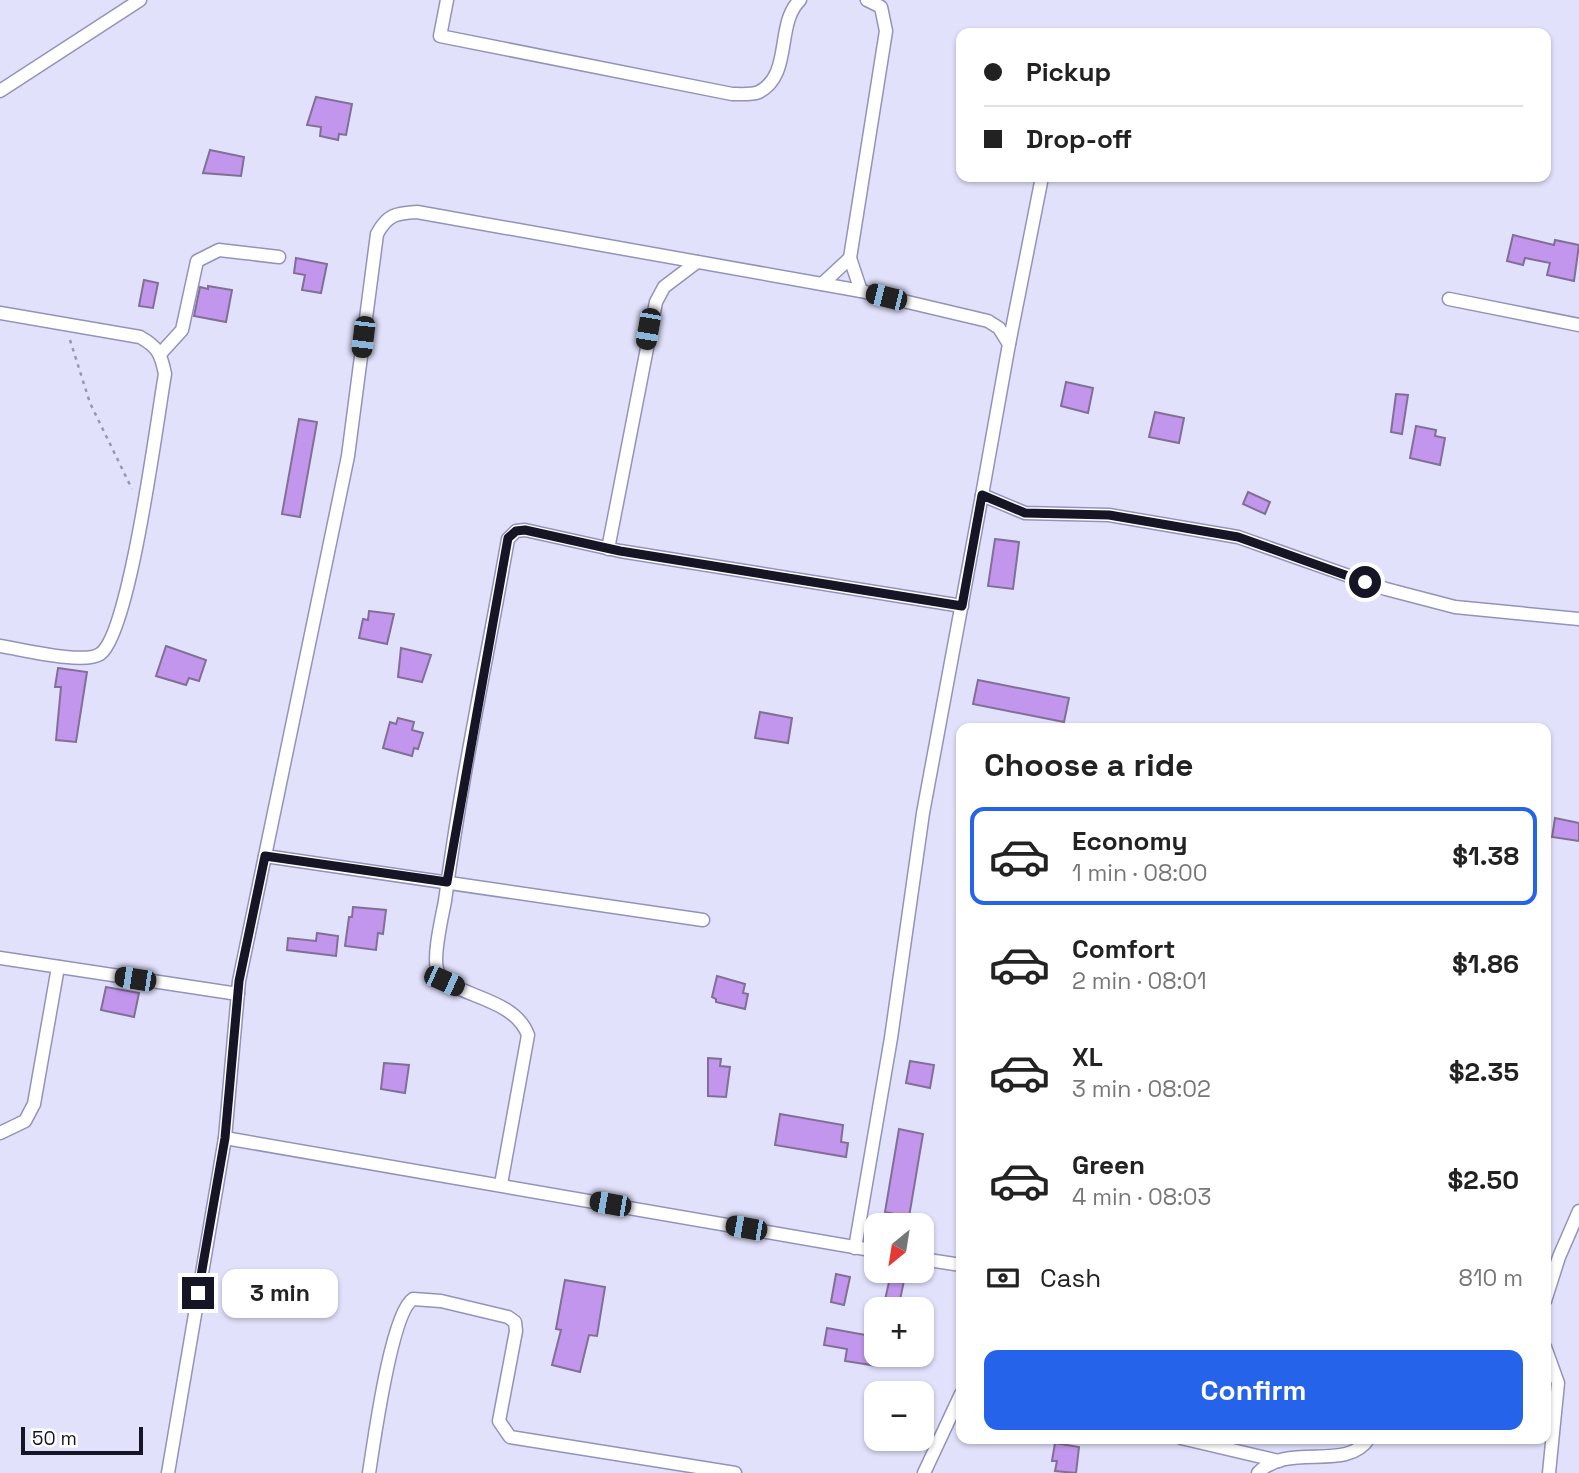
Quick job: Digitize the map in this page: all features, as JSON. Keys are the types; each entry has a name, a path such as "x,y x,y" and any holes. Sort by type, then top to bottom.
{"street":[{"path":"0,91 140,0"},
{"path":"447,0 440,36 732,94 758,92 775,77 781,57 786,20 800,0"},
{"path":"861,291 850,258 886,31 881,7 867,0"},
{"path":"855,1248 891,1038 923,813 1041,182"},
{"path":"168,1473 225,1138 238,995 348,456 377,234 384,219 396,213 417,212 861,291 988,321 999,328 1009,344"},
{"path":"161,354 182,330 197,261 219,250 279,257"},
{"path":"822,284 850,258"},
{"path":"608,549 656,302 664,288 697,262"},
{"path":"1449,299 1579,325"},
{"path":"0,313 141,337 154,344 161,354 165,373 125,600 108,647 98,656 80,658 0,646"},
{"path":"982,495 1025,513 1109,515 1238,537 1386,589 1455,607 1496,613 1579,618"},
{"path":"502,1184 527,1035 524,1024 505,1008 444,981 436,966 447,882 508,538 516,531 525,530 608,549 962,606"},
{"path":"265,856 703,920"},
{"path":"0,958 238,995"},
{"path":"0,1133 25,1121 34,1104 58,967"},
{"path":"225,1138 502,1184 864,1249"},
{"path":"1551,1282 1579,1211"},
{"path":"934,1261 956,1264"},
{"path":"369,1473 381,1396 402,1311 413,1299 442,1301 508,1317 515,1322 516,1331 499,1421 510,1437 735,1473"},
{"path":"1549,1473 1558,1383 1551,1368"},
{"path":"924,1473 956,1405"},
{"path":"1207,1444 1279,1461 1346,1459 1363,1450 1366,1444"},
{"path":"1258,1473 1266,1466 1279,1461"}],"path":[{"path":"64,324 90,402 142,507"}],"building":[{"path":"316,97 352,104 346,135 339,134 338,140 320,136 321,127 307,125"},
{"path":"210,150 244,157 241,176 203,173"},
{"path":"1513,235 1554,245 1555,240 1579,245 1574,281 1547,275 1550,263 1525,258 1523,265 1507,261"},
{"path":"296,258 327,264 321,293 302,290 305,275 294,273"},
{"path":"144,280 158,283 153,308 139,306"},
{"path":"208,286 232,290 226,322 194,316 200,287 208,289"},
{"path":"1066,382 1093,388 1088,413 1061,406"},
{"path":"1396,394 1408,395 1402,434 1391,432"},
{"path":"1155,412 1184,418 1179,443 1149,437"},
{"path":"299,419 317,422 300,517 282,514"},
{"path":"1416,426 1436,430 1435,436 1445,438 1440,465 1410,458"},
{"path":"1248,492 1270,502 1265,514 1243,504"},
{"path":"995,539 1019,542 1013,589 988,586"},
{"path":"369,611 394,614 387,644 359,638 363,619 368,620"},
{"path":"166,646 206,660 199,681 189,678 186,685 156,676"},
{"path":"401,648 431,655 422,682 398,677"},
{"path":"58,668 87,672 76,742 56,740 61,687 55,687"},
{"path":"978,680 1069,698 1064,722 973,704"},
{"path":"760,712 792,718 788,743 755,738"},
{"path":"398,718 414,722 412,730 423,733 418,749 414,748 412,756 383,748 390,722 396,724"},
{"path":"1555,818 1579,823 1579,841 1552,837"},
{"path":"353,907 386,910 383,934 378,933 376,950 345,946"},
{"path":"317,933 338,936 336,956 287,950 288,938 316,941"},
{"path":"717,976 745,984 743,993 748,994 745,1009 716,1002 712,997"},
{"path":"106,987 139,993 134,1017 101,1010"},
{"path":"708,1058 721,1059 720,1066 730,1067 726,1097 708,1096"},
{"path":"910,1061 934,1065 930,1088 906,1083"},
{"path":"384,1063 409,1065 405,1093 381,1089"},
{"path":"780,1114 843,1125 841,1142 848,1143 846,1157 775,1145"},
{"path":"899,1129 923,1134 910,1213 885,1212"},
{"path":"836,1274 850,1277 844,1305 831,1302"},
{"path":"565,1280 605,1287 597,1336 589,1335 580,1372 552,1365 561,1330 556,1329"},
{"path":"889,1283 904,1283 901,1297 886,1297"},
{"path":"827,1328 864,1335 864,1364 845,1361 847,1349 824,1345"},
{"path":"1055,1444 1079,1447 1076,1473 1055,1471 1057,1461 1052,1461"}],"route":[{"path":"198,1293 225,1138 239,981 265,856 447,882 508,538 516,531 525,530 620,551 962,606 982,495 1025,513 1109,515 1238,537 1365,582"}]}
